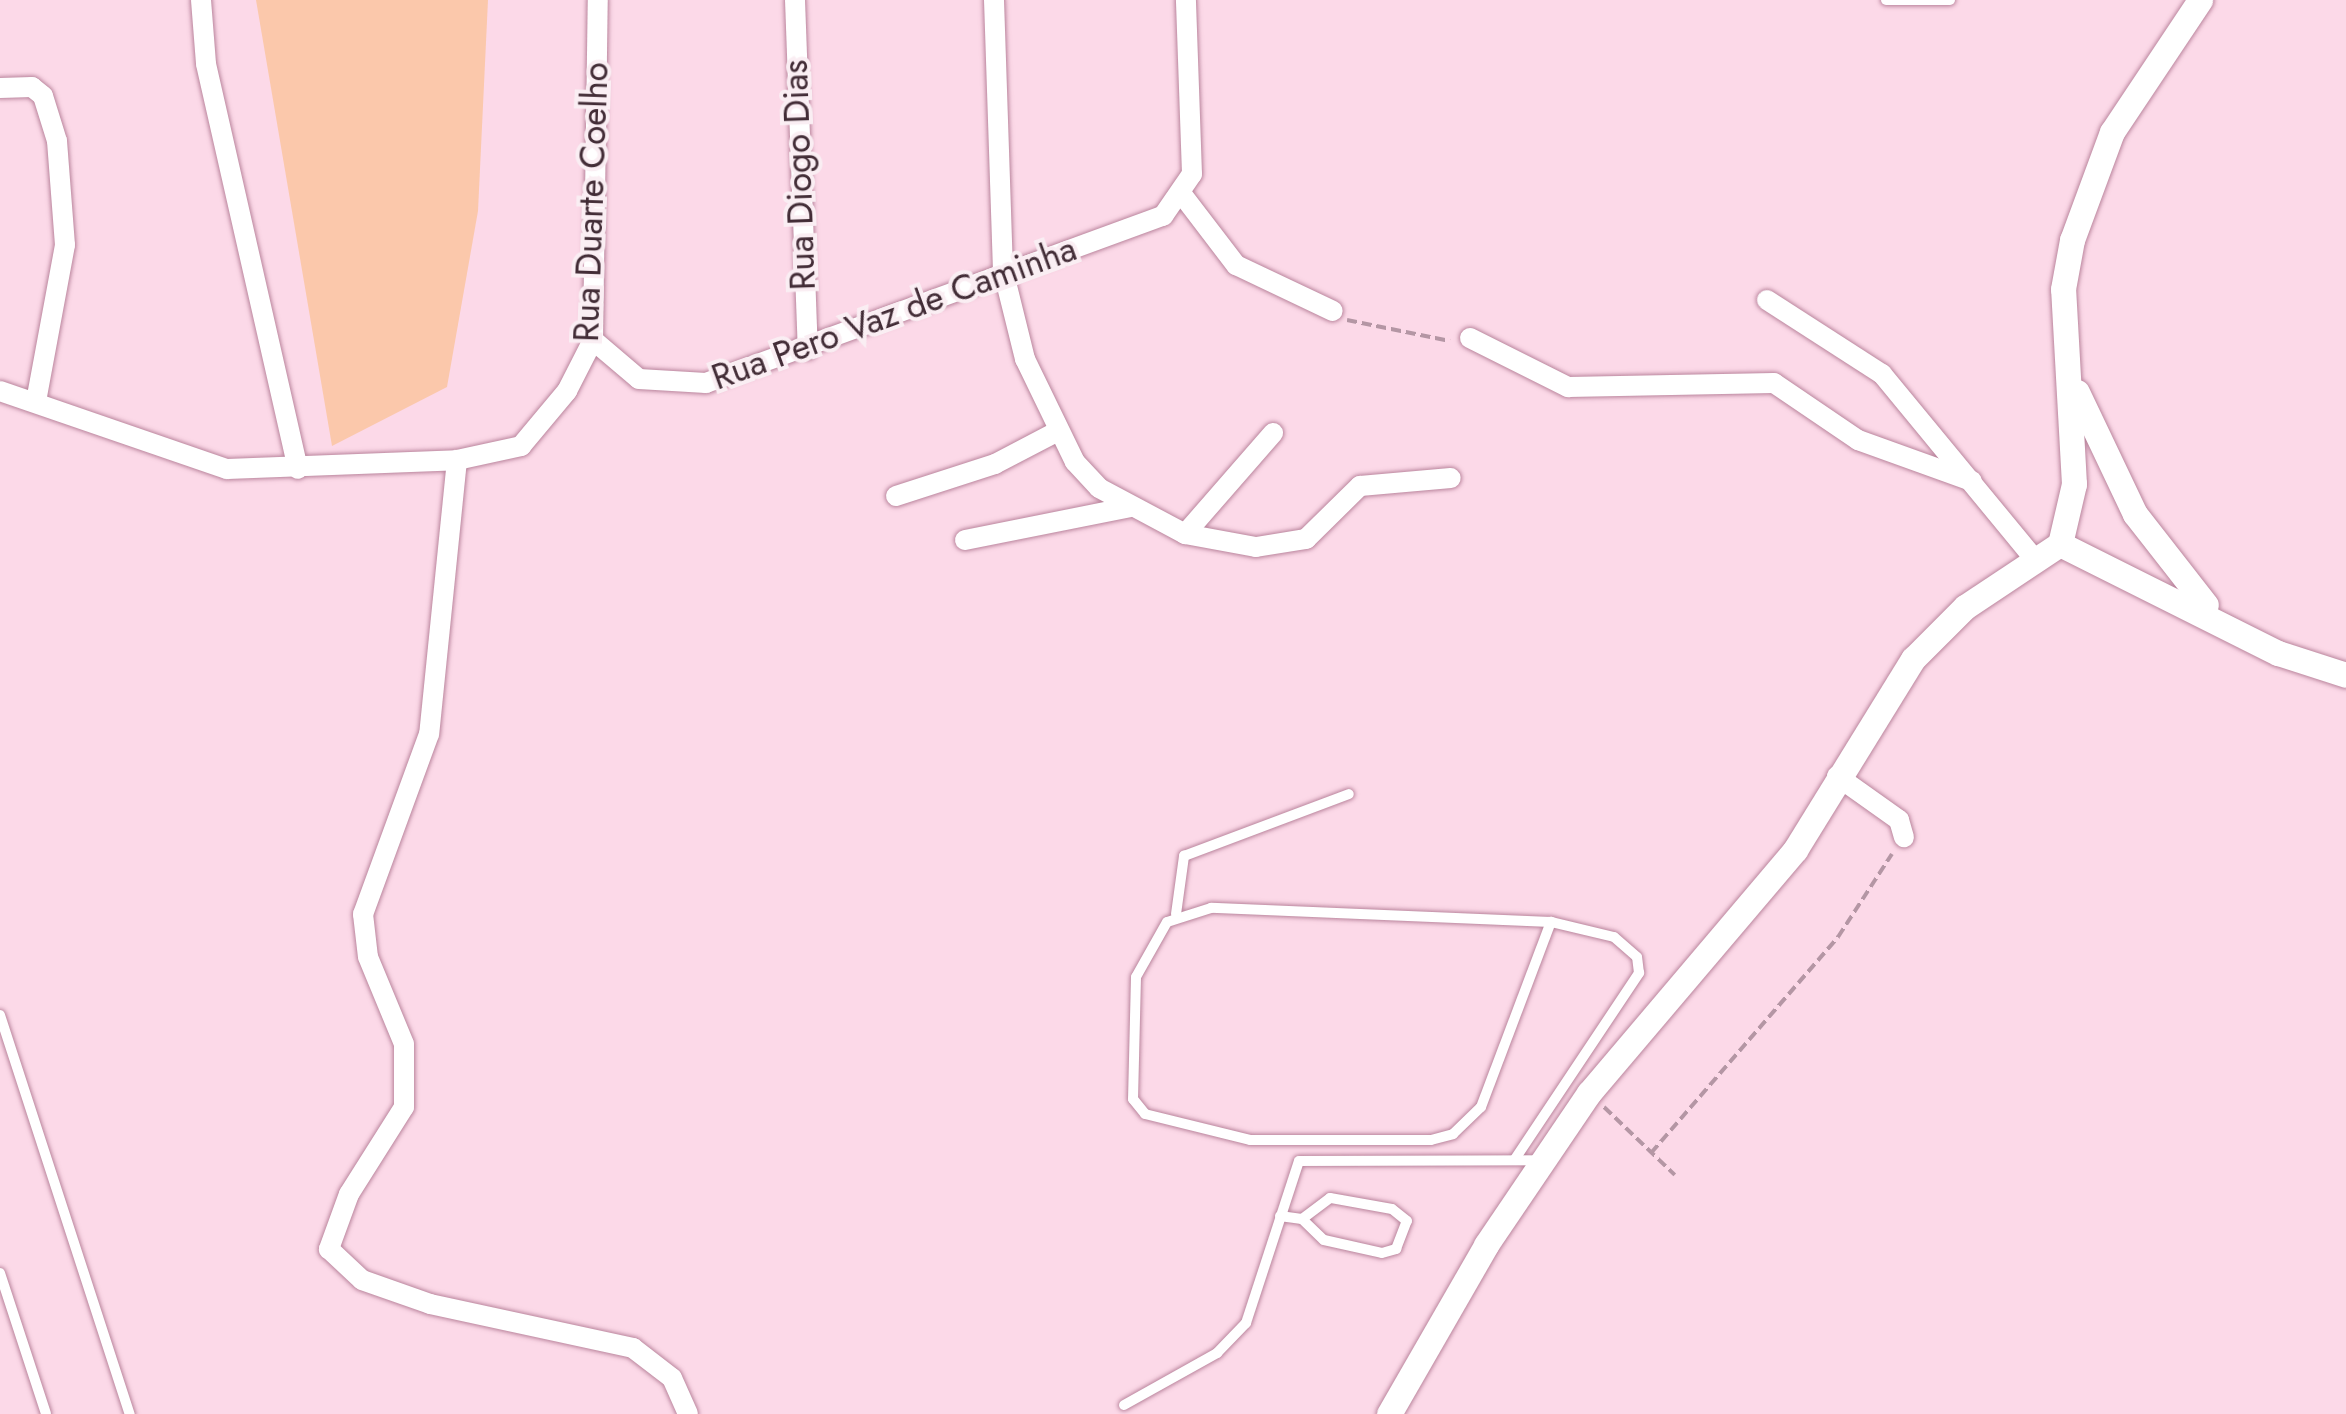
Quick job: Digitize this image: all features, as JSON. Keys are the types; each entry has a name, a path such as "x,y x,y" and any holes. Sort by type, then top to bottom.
{"street":[{"path":"201,0 206,64 298,469"},
{"name":"Rua Duarte Coelho","path":"0,391 200,464 298,469 458,460 521,446 567,392 593,340 598,0"},
{"name":"Rua Diogo Dias","path":"795,0 808,350"},
{"path":"994,0 1003,270 1025,360 1075,462 1130,507 1185,534 1281,546 1306,539 1360,486 1451,478"},
{"path":"1186,0 1193,154 1184,197 1236,264 1334,311"},
{"path":"2060,544 2074,484 2075,388 2063,290 2089,181 2200,0"},
{"path":"0,88 32,87 42,96 58,141 65,245 36,402"},
{"name":"Rua Pero Vaz de Caminha","path":"593,340 640,379 681,388 808,350 1003,270 1148,224 1184,197"},
{"path":"1767,300 1882,374 2032,556"},
{"path":"1470,338 1568,387 1774,383 1858,440 1972,481"},
{"path":"2075,388 2112,471 2160,550 2216,616"},
{"path":"896,496 995,464 1058,431"},
{"path":"1185,534 1273,433"},
{"path":"458,460 429,734 363,914 368,957 404,1044 404,1107 349,1194 329,1250 362,1280 430,1304 632,1348 672,1378 688,1414"},
{"path":"2074,484 2112,471"},
{"path":"965,540 1130,507"},
{"path":"1389,1414 1544,1160 1590,1093 1795,850 1913,659 2032,556 2060,544 2216,616 2264,646 2346,675"},
{"path":"2121,572 2160,550"},
{"path":"1838,776 1899,820 1904,837"}],"lane":[{"path":"1886,0 1950,0"},
{"path":"1348,794 1184,856 1176,914 1154,934 1136,976 1134,1100 1169,1125 1280,1143 1454,1134 1481,1108 1551,922"},
{"path":"1176,914 1551,922 1626,944 1640,973 1515,1159"},
{"path":"0,1015 130,1414"},
{"path":"1124,1404 1216,1353 1246,1324 1299,1161 1544,1160"},
{"path":"1280,1216 1302,1218 1324,1240 1382,1253 1396,1248 1407,1221 1330,1198 1302,1218"},
{"path":"0,1273 46,1414"}],"path":[{"path":"1334,311 1385,332 1470,338"},
{"path":"1651,1154 1838,937 1904,837"},
{"path":"1590,1093 1675,1176"}],"shaded area":[{"path":"256,0 488,0 478,211 447,387 332,446"}]}
